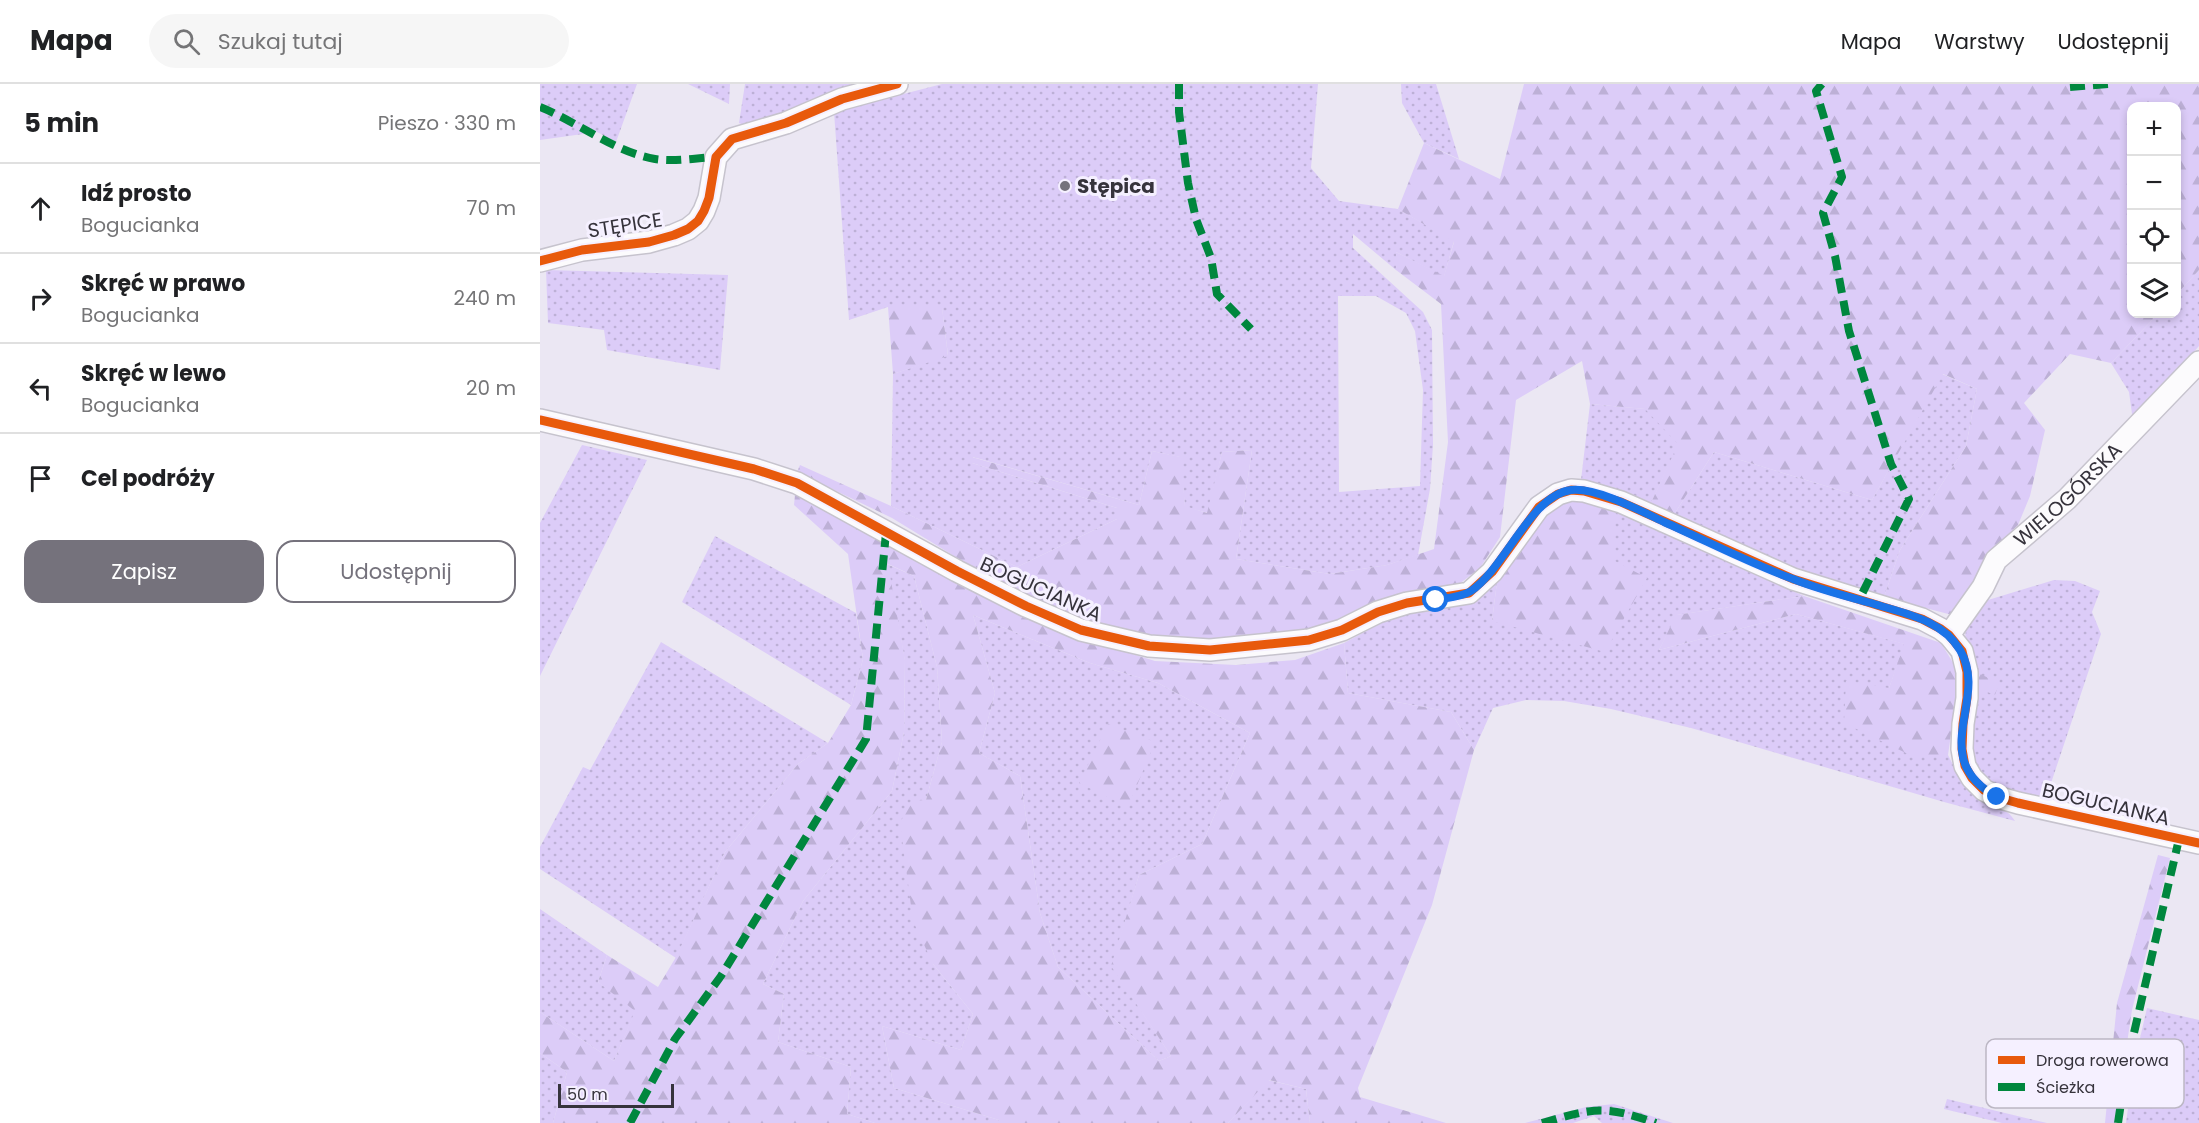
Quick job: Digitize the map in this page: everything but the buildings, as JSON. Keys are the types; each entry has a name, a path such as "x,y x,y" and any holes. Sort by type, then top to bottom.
{"street":[{"name":"STĘPICE","path":"540,261 582,250 649,242 688,229 698,221 704,211 709,198 716,157 732,139 786,123 842,99 897,84"},
{"name":"WIELOGÓRSKA","path":"1949,635 1983,587 1996,560 2067,499 2199,362"},
{"name":"BOGUCIANKA","path":"540,420 754,469 797,483 947,566 1026,606 1081,630 1149,646 1210,650 1309,640 1342,630 1378,612 1407,603 1469,593 1492,572 1539,507 1558,494 1570,490 1584,491 1621,502 1793,579 1922,619 1949,635 1962,651 1967,672 1962,749 1965,766 1972,778 1984,790 2018,804 2199,843"}],"green space":[{"path":"540,84 637,84 616,142 597,132 540,140"},
{"path":"688,84 730,84 729,104"},
{"path":"745,84 883,84 750,128 739,123"},
{"path":"942,84 1318,84 1311,168 1339,201 1398,209 1454,241 1444,277 1396,252 1396,270 1353,234 1353,248 1423,312 1432,330 1433,445 1430,489 1418,555 1387,565 1330,574 1236,559 1252,450 1222,452 1208,513 1185,507 1180,457 1152,451 1139,505 973,457 972,463 1117,508 1117,519 1017,567 891,506 893,374 948,355 942,308 888,307 849,320 834,112","holes":["1338,296 1376,296 1406,313 1415,331 1423,390 1420,486 1339,492"]},
{"path":"1401,84 1436,84 1459,159 1424,143 1402,103"},
{"path":"1524,84 2199,84 2199,270 2181,290 2181,102 2127,102 2127,318 2154,318 2111,363 2070,354 2024,403 2045,430 2030,496 2018,525 1988,554 1969,594 1952,615 1884,597 1900,550 1966,446 1977,389 1943,374 1872,500 1714,452 1673,516 1650,505 1678,444 1645,409 1590,404 1582,361 1516,400 1500,537 1480,568 1458,585 1392,596 1295,639 1157,642 1090,623 1023,598 892,518 797,472 800,465 1017,567 1117,519 1117,508 972,463 972,457 1139,505 1152,451 1181,457 1185,506 1207,513 1222,452 1252,450 1236,559 1330,574 1387,565 1434,549 1448,442 1441,304 1396,270 1396,252 1444,276 1454,242 1398,209 1424,143 1500,179"},
{"path":"546,270 728,275 720,370 607,350 604,330 548,323"},
{"path":"2199,270 2199,346 2133,421 2129,392 2111,363 2154,318 2181,318 2181,290"},
{"path":"888,307 942,307 948,356 893,374"},
{"path":"1942,374 1977,389 1966,446 1900,550 1884,597 1795,569 1673,516 1714,452 1872,500"},
{"path":"1590,404 1646,409 1679,444 1650,505 1610,488 1581,480"},
{"path":"582,445 647,460 540,676 540,523"},
{"path":"795,495 844,516 1080,638 1155,661 1236,665 1295,660 1344,643 1348,693 1451,712 1474,750 1432,905 1358,1088 1360,1097 1446,1123 1310,1123 1306,1089 1269,1080 1228,1123 999,1123 999,1120 894,1088 882,1026 961,1050 973,1014 933,964 913,921 900,823 911,801 926,800 942,742 937,667 914,576 888,564 905,660 904,732 892,791 803,901 763,984 784,994 778,1042 851,1067 847,1114 875,1123 553,1123 567,1072 540,1053 540,1012 614,1061 635,1011 598,982 607,955 658,987 676,957 725,852 798,764 828,743 851,705 863,659 848,554 794,505","holes":["973,615 1090,663 1158,683 1250,733 1202,844 1139,875 1111,966 1171,1056 1159,1061 1058,967 1040,913 1020,776 979,753 995,693"]},
{"path":"1567,502 1588,502 1613,511 1613,560 1647,578 1605,652 1492,621 1497,582 1536,524 1552,508"},
{"path":"1613,511 1804,596 1677,615 1659,650 1796,614 1905,644 1889,688 1910,755 1948,755 1962,780 1977,797 1988,805 2004,810 2015,821 1691,728 1611,709 1564,701 1526,700 1493,708 1474,750 1451,712 1348,693 1344,643 1400,613 1465,600 1497,582 1492,621 1613,560"},
{"path":"715,536 856,613 863,659 851,705 682,602"},
{"path":"887,564 914,576 937,667 942,742 926,800 933,964 973,1014 961,1050 882,1026 894,1088 999,1120 999,1123 875,1123 847,1114 851,1067 778,1042 784,994 763,984 803,901 892,791 904,732 905,661"},
{"path":"2054,580 2075,581 2100,591 2092,612 2101,634 2046,798 1999,788 1988,781 1976,767 1969,748 1976,672 1965,639 1966,628 1988,600"},
{"path":"1804,596 1941,643 1958,671 1948,755 1910,755 1844,723 1846,681 1889,688 1904,644 1796,614 1659,650 1676,615"},
{"path":"973,615 1090,663 1158,683 1250,733 1202,844 1139,875 1112,966 1171,1056 1159,1061 1058,967 1040,913 1020,776 979,753 995,693"},
{"path":"661,642 828,743 798,764 725,852 676,958 540,869 540,847 583,767 590,770"},
{"path":"1976,672 1999,683 1995,695 1977,688"},
{"path":"1108,724 1155,742 1128,807 1079,783"},
{"path":"2158,855 2170,858 2132,1010 2128,1039 2113,1039 2117,1003"},
{"path":"540,909 607,955 598,982 636,1010 614,1061 540,1012"},
{"path":"2147,1008 2199,1020 2199,1123 2126,1123 2128,1108 2184,1108 2184,1039 2140,1039"},
{"path":"540,1053 567,1072 553,1123 540,1123"},
{"path":"1268,1080 1306,1089 1310,1123 1228,1123"},
{"path":"1947,1099 2047,1123 2002,1123 1944,1109"},
{"path":"1614,1104 1673,1123 1602,1123 1594,1116 1573,1123 1525,1123 1586,1107"},
{"path":"2106,1108 2117,1108 2115,1123 2105,1123"}],"marked path":[{"path":"1179,84 1179,112 1188,183 1196,219 1211,258 1217,294 1251,329"},
{"path":"1822,84 1816,91 1842,177 1823,213 1835,256 1849,331 1891,464 1909,499 1859,600"},
{"path":"2070,87 2109,84"},
{"path":"540,107 625,150 640,155 670,160 716,157"},
{"path":"630,1123 675,1039 721,976 866,739 886,533"},
{"path":"2133,1039 2179,839"},
{"path":"2118,1123 2120,1108"},
{"path":"1542,1123 1574,1114 1599,1111 1624,1113 1656,1123"}],"cycle path":[{"path":"540,261 582,250 649,242 688,229 698,221 704,211 709,198 716,157 732,139 786,123 842,99 897,84"},
{"path":"540,420 754,469 797,483 957,571 1026,606 1081,630 1149,646 1210,650 1309,640 1342,630 1378,612 1407,603 1469,593 1492,572 1539,507 1558,494 1571,490 1584,491 1621,502 1793,579 1922,619 1941,629 1962,651 1967,672 1962,749 1965,766 1972,778 1984,790 1997,797 2018,803 2199,843"}],"place":[{"name":"Stępica","path":"1065,186"}],"route":[{"path":"1436,600 1469,593 1492,572 1539,507 1558,494 1570,490 1584,491 1621,502 1793,579 1922,619 1941,628 1962,651 1967,672 1962,749 1965,766 1972,778 1984,790 1997,797"}]}
